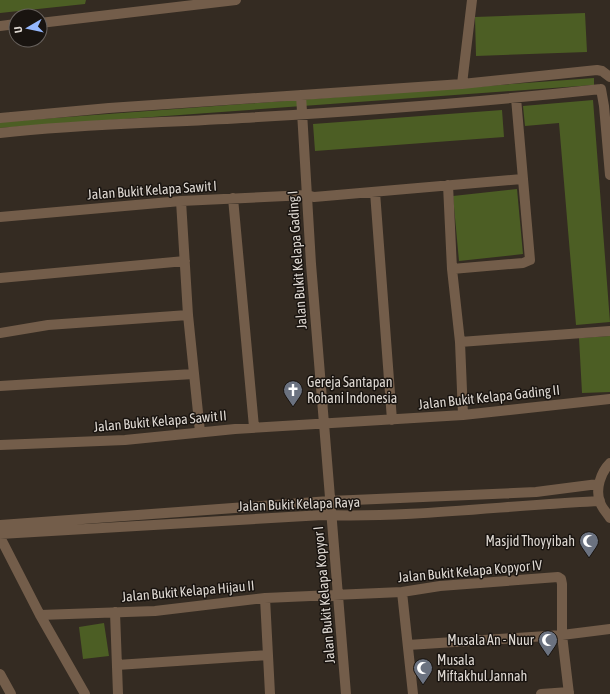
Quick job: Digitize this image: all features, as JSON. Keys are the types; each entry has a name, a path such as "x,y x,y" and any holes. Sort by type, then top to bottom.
{"street":[{"path":"48,22 236,0"},
{"path":"462,84 472,0"},
{"path":"0,118 109,108 462,84 597,70 602,71 610,77"},
{"path":"0,133 54,128 302,114 516,98 601,89 610,81"},
{"path":"601,89 604,106 610,175"},
{"name":"Jalan Bukit Kelapa Gading I","path":"301,95 306,194 323,423"},
{"path":"452,269 523,263 530,260 516,98"},
{"name":"Jalan Bukit Kelapa Sawit I","path":"0,217 181,201 306,194 314,197 522,179"},
{"path":"448,186 452,269 460,342 463,415"},
{"path":"375,192 392,420"},
{"path":"233,198 254,428"},
{"path":"181,201 188,315 200,432"},
{"path":"0,278 185,261"},
{"path":"0,334 48,324 188,315"},
{"path":"460,342 610,330"},
{"path":"0,386 193,374"},
{"name":"Jalan Bukit Kelapa Gading II","path":"323,423 463,415 610,399"},
{"name":"Jalan Bukit Kelapa Sawit II","path":"0,445 125,440 200,432 323,423"},
{"name":"Jalan Bukit Kelapa Kopyor I","path":"323,423 346,694"},
{"path":"610,463 604,469 598,484 600,502 610,518"},
{"name":"Jalan Bukit Kelapa Raya","path":"0,534 330,501 536,492 598,484"},
{"name":"Jalan Bukit Kelapa Raya","path":"0,525 332,515 368,516 535,504 600,502"},
{"path":"0,537 40,615 85,694"},
{"name":"Jalan Bukit Kelapa Kopyor IV","path":"338,594 402,592 440,586 558,577 561,579 562,584 562,634 569,693"},
{"path":"402,592 413,694"},
{"name":"Jalan Bukit Kelapa Hijau II","path":"40,615 155,610 265,598 338,594"},
{"path":"265,598 270,694"},
{"path":"115,612 118,694"},
{"path":"408,645 610,629"},
{"path":"117,665 268,654"},
{"path":"0,674 11,694"},
{"path":"541,694 569,693"}],"green space":[{"path":"0,0 86,0 85,4 47,8 8,8 8,12 0,13"},
{"path":"585,13 587,52 476,56 475,17"},
{"path":"594,78 594,85 0,128 0,122"},
{"path":"593,100 610,322 576,325 559,123 525,126 523,106"},
{"path":"502,110 504,137 315,151 313,124"},
{"path":"517,189 523,254 459,261 453,196"},
{"path":"610,336 610,392 582,393 579,338"},
{"path":"104,623 109,656 83,659 79,627"}],"place":[{"name":"Gereja Santapan Rohani Indonesia","path":"293,407"},
{"name":"Masjid Thoyyibah","path":"589,558"},
{"name":"Musala An - Nuur","path":"548,657"},
{"name":"Musala Miftakhul Jannah","path":"423,685"}]}
